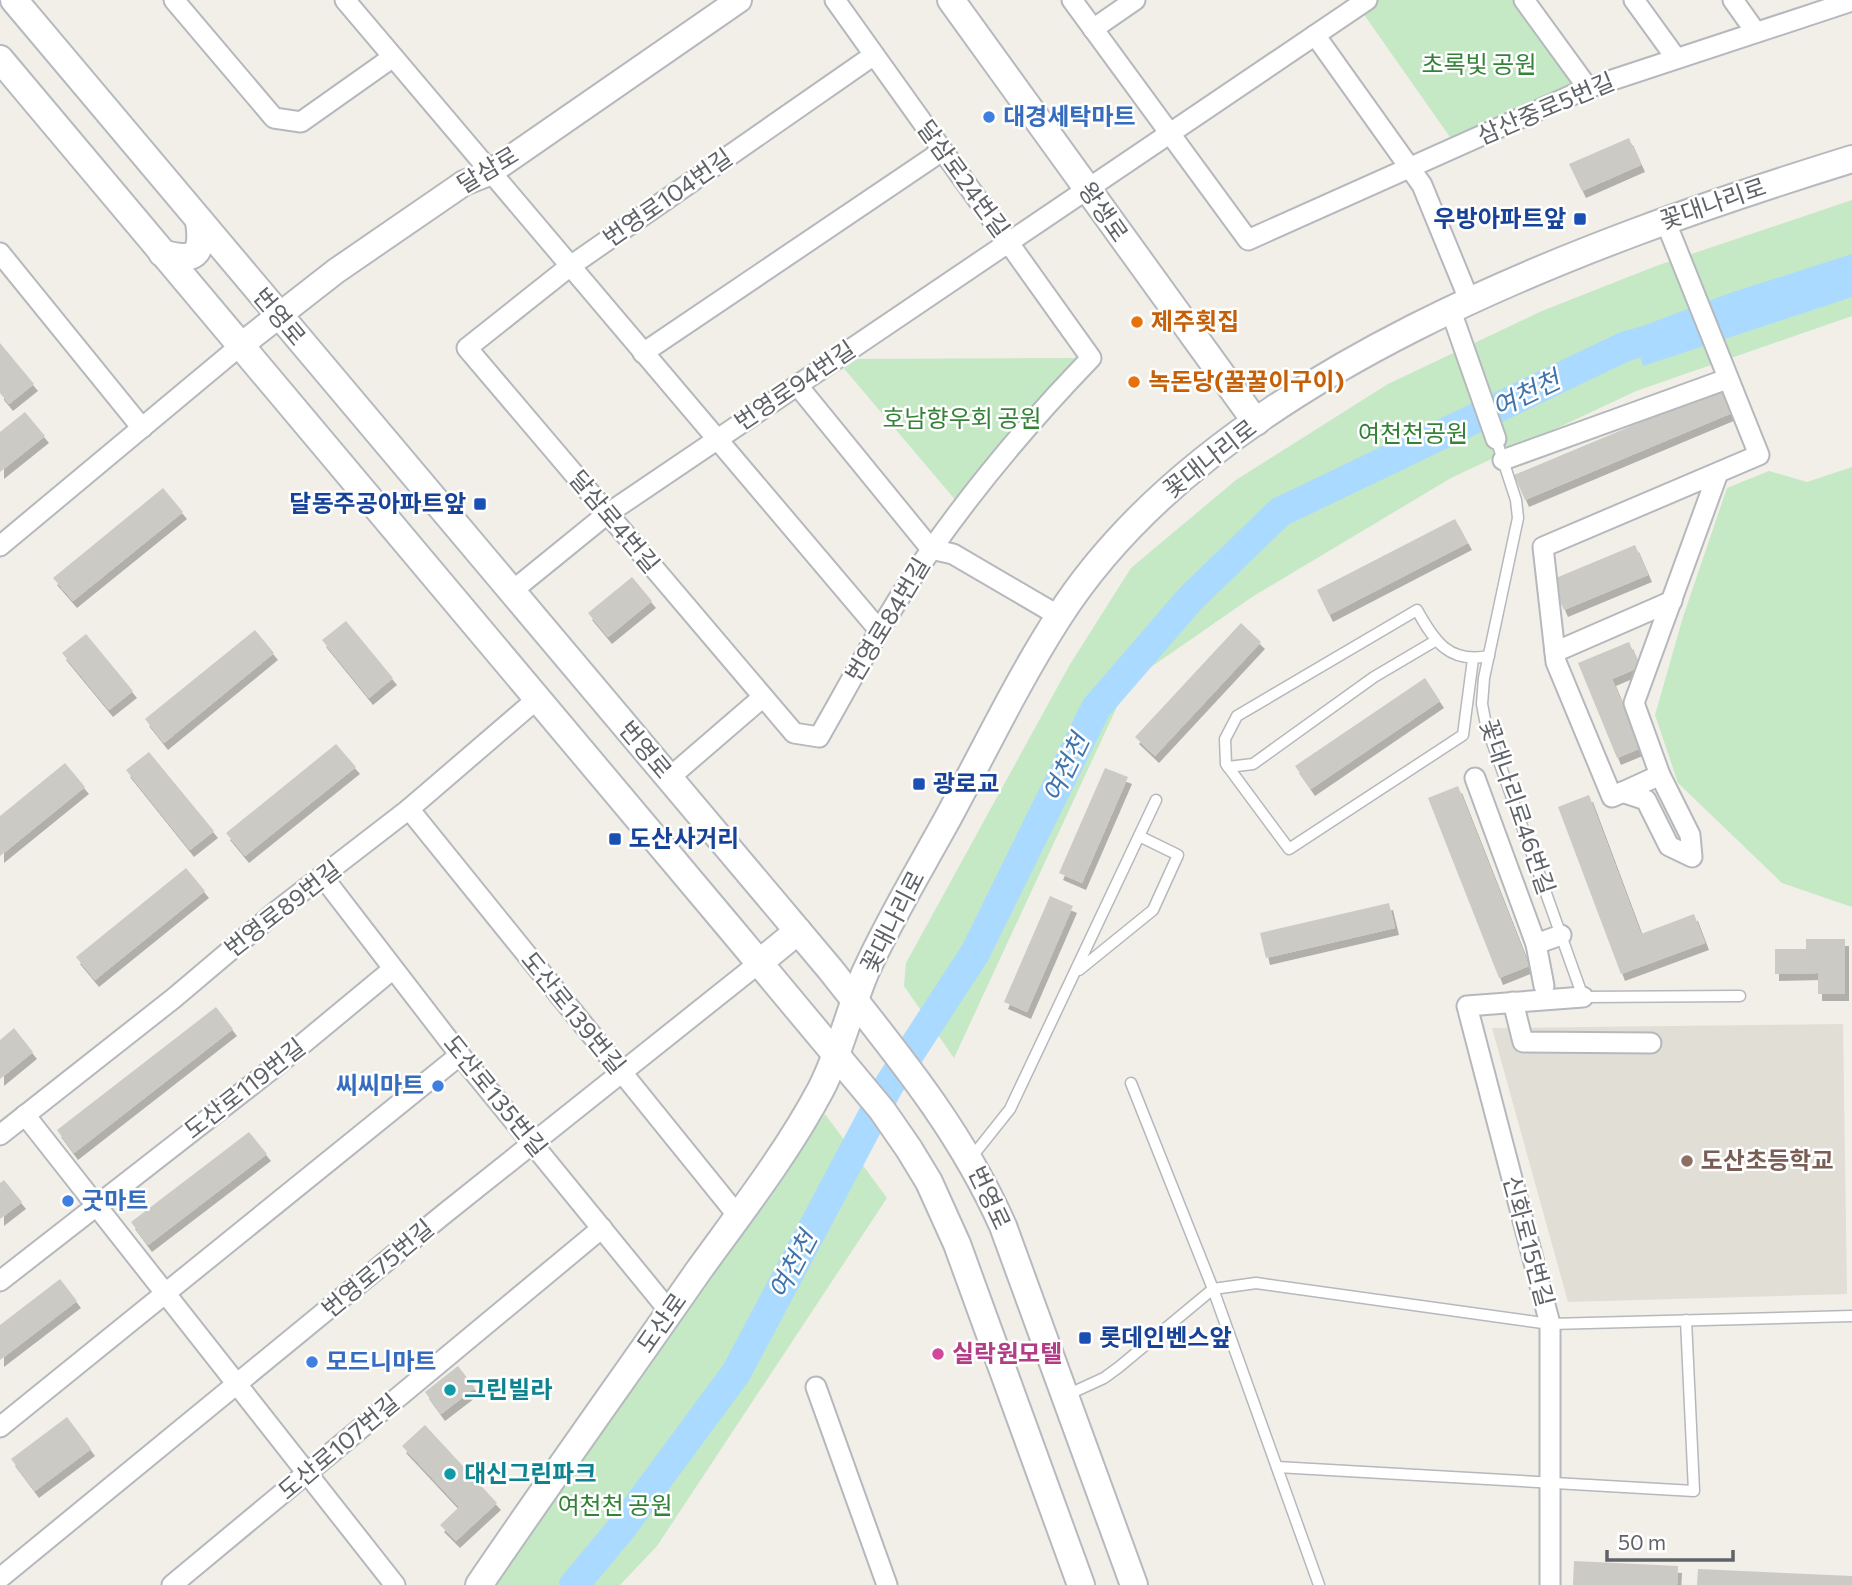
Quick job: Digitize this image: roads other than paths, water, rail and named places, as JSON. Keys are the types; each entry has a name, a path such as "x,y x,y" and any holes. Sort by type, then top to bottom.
{"main road":[{"name":"번영로","path":"14,0 798,931 874,1024 943,1115 971,1158 1003,1226 1067,1395 1134,1585"},
{"name":"왕생로","path":"951,0 1256,422"},
{"name":"번영로","path":"0,59 759,963 909,1149 929,1181 957,1244 1081,1585"},
{"name":"꽃대나리로","path":"843,1064 855,1001 874,956 1059,616 1086,578 1160,499 1256,422 1329,375 1461,307 1597,246 1665,220 1852,159"},
{"path":"162,253 177,257 195,254 200,249 202,238 200,221"},
{"path":"759,963 798,931"},
{"name":"도산로","path":"479,1585 738,1216 818,1094 843,1064"}],"street":[{"path":"174,0 274,118 301,122 393,57"},
{"path":"345,0 879,630"},
{"name":"달삼로","path":"240,346 278,315 453,191 489,173 739,0"},
{"name":"달삼로24번길","path":"835,0 1091,358"},
{"path":"1072,0 1169,134"},
{"path":"1093,29 1135,0"},
{"name":"번영로94번길","path":"510,592 607,514 1367,0"},
{"path":"1524,0 1588,88"},
{"path":"1634,0 1676,58"},
{"path":"1733,0 1755,31"},
{"name":"삼산중로5번길","path":"1169,134 1248,240 1588,88 1843,2"},
{"path":"1315,36 1386,133 1408,170 1422,185 1461,307 1464,346 1496,439"},
{"name":"번영로104번길","path":"467,348 569,267 874,55"},
{"path":"643,352 942,151"},
{"path":"1660,775 1612,797 1556,662 1543,547 1759,455 1665,220"},
{"path":"0,253 142,428"},
{"path":"0,546 240,346"},
{"name":"달삼로4번길","path":"467,348 763,696"},
{"name":"번영로84번길","path":"763,696 794,733 819,737 879,630 931,549 1047,403 1091,358"},
{"path":"1503,460 1727,379"},
{"path":"798,386 931,549 953,554 1059,616"},
{"path":"1622,792 1646,800 1669,846 1692,857 1690,835 1660,775 1634,704 1718,473"},
{"path":"1555,652 1672,601"},
{"path":"669,778 763,696"},
{"name":"번영로89번길","path":"0,1135 174,998 278,910 409,809 537,699"},
{"path":"1475,778 1536,944 1544,986"},
{"name":"도산로139번길","path":"409,809 738,1216"},
{"name":"도산로135번길","path":"323,877 460,1055 670,1312"},
{"path":"1536,944 1561,935"},
{"name":"번영로75번길","path":"0,1578 759,963"},
{"name":"도산로119번길","path":"0,1281 276,1066 393,969"},
{"path":"1583,996 1513,1002 1523,1042 1651,1043"},
{"name":"신화로15번길","path":"1513,1002 1467,1006 1550,1324 1550,1585"},
{"path":"0,1427 460,1055"},
{"path":"25,1115 395,1585"},
{"name":"도산로107번길","path":"172,1585 602,1228"},
{"path":"816,1388 887,1585"}],"lane":[{"name":"꽃대나리로46번길","path":"1496,439 1518,518 1489,656 1482,704 1486,725 1583,996"},
{"path":"1473,659 1463,735 1289,849 1228,767 1225,739 1237,716 1417,610 1434,641 1473,659 1489,656"},
{"path":"1228,767 1253,764 1374,677 1434,641"},
{"path":"971,1158 1010,1109 1156,800"},
{"path":"1074,974 1153,910 1178,855 1139,836"},
{"path":"1583,996 1740,996"},
{"path":"1131,1083 1213,1289 1319,1585"},
{"path":"1067,1395 1119,1367 1213,1289 1256,1283 1550,1324 1852,1316"},
{"path":"1277,1467 1694,1491 1686,1320"}],"water":[{"path":"1852,254 1852,297 1643,366 1632,330 1730,293"}],"waterway":[{"name":"여천천","path":"574,1585 620,1530 736,1373 889,1085 975,953 1096,708 1190,599 1280,512 1626,346 1676,333"}],"place":[{"name":"대경세탁마트","path":"989,117"},
{"name":"우방아파트앞","path":"1580,219"},
{"name":"제주횟집","path":"1137,322"},
{"name":"녹돈당(꿀꿀이구이)","path":"1134,382"},
{"name":"달동주공아파트앞","path":"480,504"},
{"name":"광로교","path":"919,784"},
{"name":"도산사거리","path":"615,839"},
{"name":"씨씨마트","path":"438,1086"},
{"name":"도산초등학교","path":"1687,1161"},
{"name":"굿마트","path":"68,1201"},
{"name":"롯데인벤스앞","path":"1085,1338"},
{"name":"실락원모텔","path":"938,1354"},
{"name":"모드니마트","path":"312,1362"},
{"name":"그린빌라","path":"450,1390"},
{"name":"대신그린파크","path":"450,1474"}],"park label":[{"name":"초록빛 공원","path":"1479,65"},
{"name":"호남향우회 공원","path":"962,419"},
{"name":"여천천공원","path":"1413,434"},
{"name":"여천천 공원","path":"615,1506"}]}
